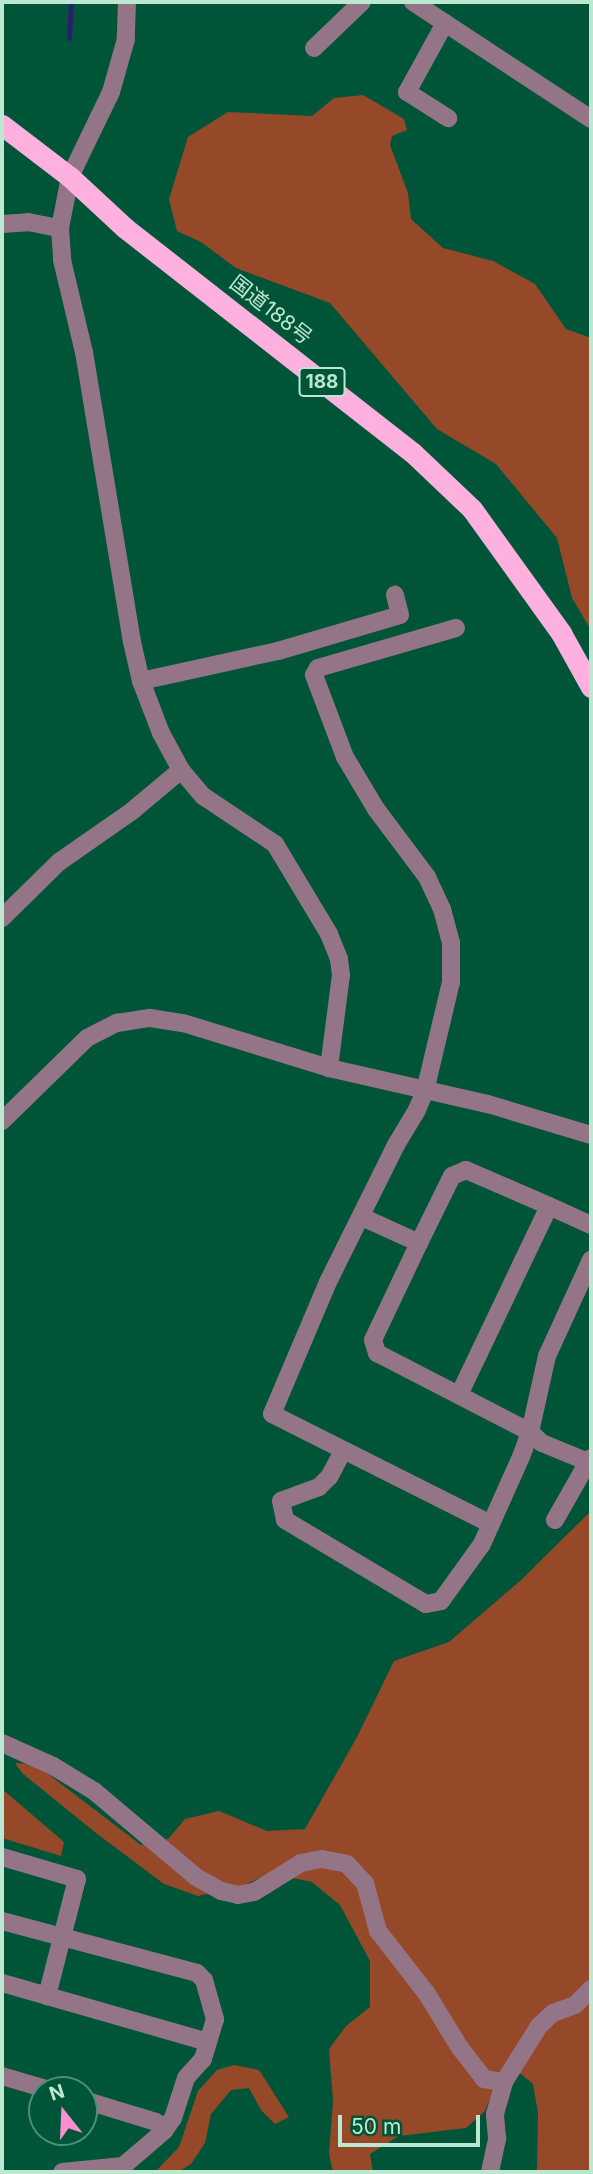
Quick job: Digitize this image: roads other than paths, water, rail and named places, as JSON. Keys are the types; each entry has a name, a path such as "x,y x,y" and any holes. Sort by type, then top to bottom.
{"highway":[{"name":"国道188号","path":"2,125 70,177 125,228 413,453 472,509 561,633 591,687"}],"street":[{"path":"127,2 126,39 111,92 70,177 60,228 64,273 84,352 105,491 141,681 161,733 181,770 203,796 275,844 330,934 339,959 341,975 330,1068"},
{"path":"314,48 362,2"},
{"path":"413,2 591,119"},
{"path":"445,23 407,92 448,118"},
{"path":"2,224 28,222 60,228"},
{"path":"141,681 278,651 400,615 395,596"},
{"path":"456,628 318,668 314,675 345,757 376,810 428,877 442,909 451,943 451,982 425,1091 328,1282 272,1414 491,1524"},
{"path":"2,918 58,862 132,811 181,770"},
{"path":"2,1121 87,1038 133,1019 167,1019 330,1068 488,1104 591,1135"},
{"path":"555,1520 589,1460 542,1443 530,1432 377,1353 373,1340 452,1176 466,1170 591,1225"},
{"path":"458,1395 548,1206"},
{"path":"362,1217 419,1243"},
{"path":"343,1451 329,1477 319,1487 281,1501 285,1520 426,1604 441,1601 482,1544 491,1524 530,1432 547,1356 590,1265"},
{"path":"2,1743 53,1766 94,1791 196,1877 221,1891 238,1895 254,1892 301,1863 322,1859 347,1864 365,1882 378,1931 427,1994 460,2048 484,2079 504,2082"},
{"path":"2,1857 77,1879 47,1996"},
{"path":"2,1921 197,1973 204,1980 215,2019 203,2059 186,2078 173,2118 164,2130 123,2166 62,2172"},
{"path":"2,1983 208,2042"},
{"path":"491,2172 497,2138 495,2114 504,2082 539,2026 553,2013 575,2005 591,1989"},
{"path":"2,2076 28,2084"},
{"path":"98,2105 156,2122 164,2130"}],"waterway":[{"path":"69,38 71,2"}]}
